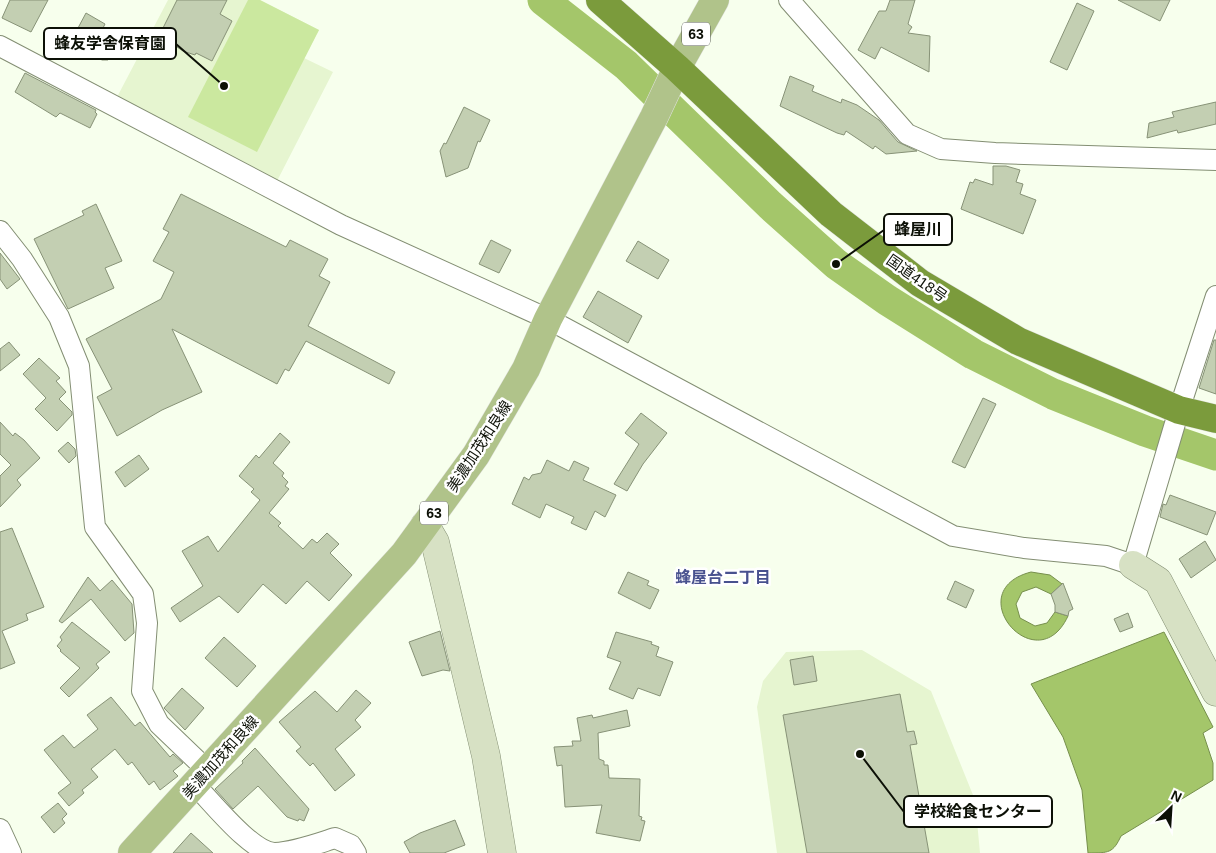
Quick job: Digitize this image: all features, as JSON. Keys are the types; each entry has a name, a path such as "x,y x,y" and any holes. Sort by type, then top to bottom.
{"highway":[{"name":"国道418号","path":"600,0 677,68 831,214 920,283 1018,341 1179,410 1216,419"}],"main road":[{"name":"美濃加茂和良線","path":"132,853 404,554 476,456 526,369 548,319 677,68 715,0"}],"street":[{"path":"789,0 906,134 941,148 995,153 1216,160"},
{"path":"0,46 342,225 548,319 953,536 1024,548 1106,556 1133,565 1158,581 1216,692"},
{"path":"0,231 22,260 59,317 79,366 96,528 143,594 147,623 142,691 159,724 254,845 274,853 311,846 335,838 351,845 356,853"},
{"path":"1133,565 1165,463 1179,410 1216,296"},
{"path":"426,525 435,542 486,756 502,853"},
{"path":"0,829 11,853"}],"shaded area":[{"path":"168,0 260,0 319,30 304,58 333,72 277,181 116,99"},
{"path":"248,0 260,0 319,30 257,152 188,117"},
{"path":"1031,572 1050,575 1062,584 1051,594 1036,587 1022,592 1016,604 1020,618 1035,626 1047,623 1055,612 1068,616 1055,634 1039,640 1023,637 1010,626 1002,612 1002,596 1010,582"},
{"path":"1164,632 1213,727 1203,733 1213,763 1213,780 1121,836 1113,849 1101,853 1088,853 1082,790 1063,737 1031,684"},
{"path":"862,650 931,691 975,800 980,853 777,853 757,707 763,681 786,652"}],"building":[{"path":"10,0 48,0 31,32 2,18"},
{"path":"177,0 227,0 220,14 232,21 212,61 196,53 195,55 183,51 174,45 175,42 160,34"},
{"path":"890,0 915,0 908,24 912,27 908,33 930,36 929,72 881,47 875,59 858,50 879,11 886,11"},
{"path":"1118,0 1170,0 1160,21"},
{"path":"1077,3 1094,11 1067,70 1050,62"},
{"path":"86,13 105,24 101,32 117,41 108,60 102,60 70,43"},
{"path":"25,73 96,110 97,114 90,128 60,113 56,117 15,92"},
{"path":"790,76 814,86 812,91 841,103 842,99 857,105 879,120 898,142 917,151 886,154 875,146 873,149 846,131 844,135 837,133 780,106"},
{"path":"1216,102 1216,124 1178,133 1177,130 1147,138 1149,123 1174,117 1172,112"},
{"path":"464,107 490,120 480,142 478,141 468,168 446,177 440,151 444,143 446,144"},
{"path":"993,166 1006,166 1020,170 1016,182 1023,184 1020,194 1036,200 1023,234 961,209 970,182 973,183 975,179 993,185"},
{"path":"181,194 286,247 290,240 328,259 319,276 330,282 308,326 395,372 389,384 306,341 289,371 285,369 277,384 172,329 202,392 162,410 117,436 97,397 112,389 86,339 161,299 174,272 153,261 169,232 163,229"},
{"path":"96,204 122,261 105,268 114,288 68,309 34,239 84,215 82,211"},
{"path":"491,240 511,250 499,273 479,264"},
{"path":"638,241 669,260 658,279 626,261"},
{"path":"0,253 20,279 7,289 0,279"},
{"path":"598,291 642,316 628,343 583,317"},
{"path":"1214,340 1216,340 1216,394 1199,388"},
{"path":"9,342 20,355 0,371 0,349"},
{"path":"39,358 60,378 56,381 66,392 59,399 72,412 72,415 57,431 35,409 46,398 23,374"},
{"path":"983,398 996,404 965,468 952,462"},
{"path":"641,413 667,433 643,464 627,491 614,484 639,444 625,433"},
{"path":"0,422 13,436 15,433 24,440 40,458 17,480 21,485 0,507 0,476 11,465 0,454"},
{"path":"280,433 290,442 273,463 284,473 282,476 288,482 285,486 289,489 269,513 281,523 278,526 303,549 312,539 317,543 327,533 339,544 330,553 352,575 329,601 307,581 286,604 263,584 238,613 219,596 180,622 171,608 203,586 182,551 208,536 218,552 260,500 251,492 254,489 239,476 256,455 259,458"},
{"path":"68,442 75,449 76,456 69,463 58,451"},
{"path":"139,455 149,469 125,487 115,472"},
{"path":"547,460 569,471 574,461 589,468 583,480 616,495 605,517 595,511 586,530 571,523 574,517 546,504 540,518 512,504 524,477 529,480 532,475 541,473"},
{"path":"1170,495 1216,512 1207,535 1160,517 1163,504 1166,505"},
{"path":"12,528 44,607 26,614 28,620 2,631 15,663 0,669 0,532"},
{"path":"1205,541 1216,560 1191,578 1179,559"},
{"path":"628,572 649,581 647,585 659,590 650,609 618,593"},
{"path":"88,577 100,591 112,580 132,604 134,633 125,641 91,599 62,623 59,621"},
{"path":"955,581 974,590 966,608 947,599"},
{"path":"1063,583 1073,609 1069,611 1068,616 1055,612 1055,605 1051,594"},
{"path":"1128,613 1133,627 1120,632 1114,619"},
{"path":"72,622 110,652 96,664 99,668 69,697 60,688 80,668 60,651 57,646 62,640 60,637"},
{"path":"440,631 450,671 443,670 422,676 409,642"},
{"path":"616,632 652,642 651,644 659,647 656,656 673,662 660,696 638,688 633,699 609,689 621,662 607,657"},
{"path":"224,637 256,666 237,687 205,658"},
{"path":"813,656 817,681 794,685 790,660"},
{"path":"182,688 204,708 185,730 164,708"},
{"path":"356,690 371,703 355,720 361,727 335,749 355,775 335,791 313,763 310,766 296,751 301,747 279,722 315,691 337,712"},
{"path":"900,694 907,732 914,731 917,744 910,745 929,853 807,853 783,715"},
{"path":"111,697 135,726 140,722 170,757 173,754 183,763 173,771 178,776 160,790 154,781 149,785 132,762 128,765 115,749 91,769 98,777 82,790 84,793 69,806 58,793 71,783 44,750 63,735 74,748 98,729 87,715"},
{"path":"627,710 630,726 598,733 599,759 604,761 604,765 608,765 609,778 640,779 639,816 642,817 641,820 645,821 640,841 596,833 602,805 565,807 562,765 557,766 554,747 573,746 572,741 581,741 577,718 592,715 593,718"},
{"path":"255,748 309,809 304,821 287,817 258,786 233,809 215,789 243,763 242,761"},
{"path":"58,803 67,814 62,819 65,823 54,833 41,817"},
{"path":"455,820 465,845 444,853 410,853 404,842 420,833"},
{"path":"191,833 213,853 173,853"}],"waterway":[{"path":"543,0 626,65 770,205 836,264 887,300 973,354 1053,394 1145,431 1216,455"}],"place":[{"name":"蜂友学舎保育園","path":"224,86"},
{"name":"蜂屋川","path":"836,264"},
{"name":"学校給食センター","path":"860,754"}],"district":[{"name":"蜂屋台二丁目","path":"723,577"}]}
